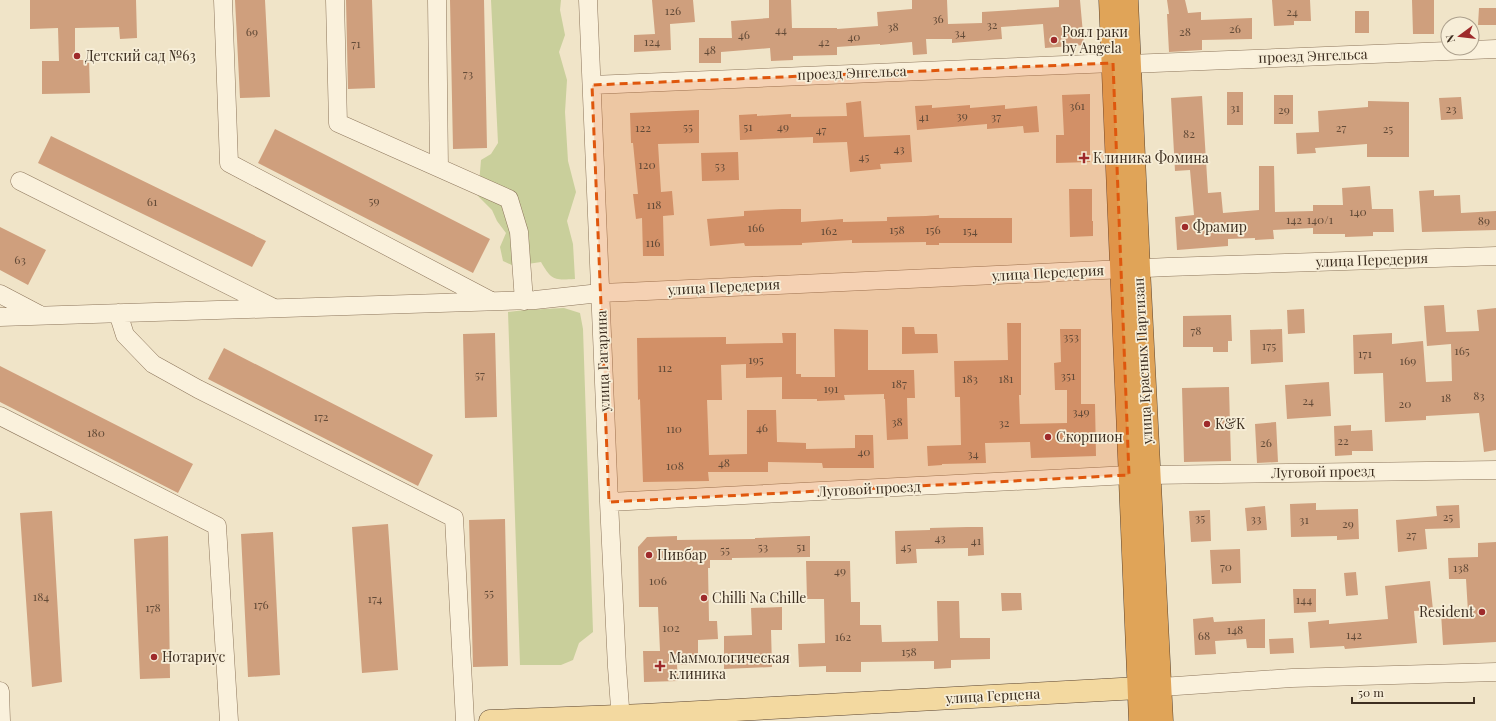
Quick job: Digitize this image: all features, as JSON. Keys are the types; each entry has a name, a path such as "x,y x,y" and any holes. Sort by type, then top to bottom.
{"highway":[{"name":"улица Красных Партизан","path":"1110,0 1121,63 1139,475 1138,688 1140,721"},
{"name":"улица Красных Партизан","path":"1121,63 1127,0"},
{"name":"улица Красных Партизан","path":"1139,475 1161,687 1162,721"}],"main road":[{"name":"улица Герцена","path":"490,721 621,718 1138,688"}],"street":[{"path":"223,0 229,164 492,302"},
{"path":"336,0 338,123 509,199 519,232 524,301"},
{"path":"437,0 439,167"},
{"name":"улица Гагарина","path":"588,0 609,502 621,718"},
{"name":"проезд Энгельса","path":"592,85 1121,63 1496,50"},
{"path":"20,181 275,308"},
{"name":"улица Передерия","path":"0,318 524,301 600,293 1130,269 1496,256"},
{"path":"0,294 41,316"},
{"path":"118,313 124,336 153,364 198,389 454,518 465,721"},
{"path":"0,416 217,526 229,721"},
{"name":"Луговой проезд","path":"609,502 1139,475 1496,470"},
{"name":"улица Герцена","path":"1138,688 1292,678 1496,672"},
{"path":"0,691 1,721"}],"highlighted area":[{"path":"1113,63 1129,475 609,502 592,85"}],"green space":[{"path":"491,0 561,0 560,10 565,35 559,52 567,80 565,112 568,161 576,192 567,221 573,244 575,279 554,278 548,273 541,262 514,266 503,261 500,247 506,233 497,221 492,210 478,196 481,160 491,154 498,143"},
{"path":"564,308 580,313 583,329 593,632 579,643 573,660 561,665 520,665 508,312"}],"building":[{"path":"30,0 136,0 137,38 120,39 119,27 75,28 75,60 89,60 90,93 42,94 42,61 59,61 58,28 30,29"},
{"path":"235,0 265,0 270,97 240,98"},
{"path":"346,0 372,0 375,88 348,89"},
{"path":"450,0 484,0 487,148 453,149"},
{"path":"652,0 693,0 695,22 670,24 671,50 634,52 634,35 655,34"},
{"path":"769,0 791,0 792,28 837,29 878,26 877,12 912,9 912,0 947,0 948,24 982,23 982,12 1059,7 1059,0 1080,0 1084,45 1045,48 1043,24 1001,27 1002,39 952,43 952,39 926,39 927,54 913,55 912,42 837,47 837,55 793,56 793,60 771,61 770,48 721,52 721,63 699,63 699,38 732,38 731,21 769,18"},
{"path":"1167,0 1185,0 1188,13 1201,12 1201,20 1252,18 1252,39 1202,40 1202,50 1169,52 1167,14 1169,14"},
{"path":"1272,0 1310,0 1311,21 1294,21 1294,25 1274,26"},
{"path":"1412,0 1434,0 1434,34 1413,34"},
{"path":"1479,8 1496,8 1496,25 1480,25 1480,16 1479,16"},
{"path":"1355,11 1369,11 1369,33 1355,33"},
{"path":"1227,92 1243,92 1243,125 1227,125"},
{"path":"1090,94 1090,162 1056,163 1056,135 1064,135 1062,95"},
{"path":"1274,95 1293,95 1293,124 1274,124"},
{"path":"1202,96 1208,193 1221,192 1223,213 1259,210 1259,166 1274,166 1275,212 1313,211 1313,205 1343,205 1342,188 1370,186 1372,209 1393,209 1394,232 1373,232 1373,236 1345,237 1345,234 1313,234 1313,228 1273,230 1274,239 1228,239 1228,246 1177,250 1175,217 1194,215 1190,170 1175,171 1171,98"},
{"path":"1461,97 1463,119 1441,120 1439,98"},
{"path":"861,101 864,137 910,135 912,162 880,164 881,169 850,172 847,142 813,143 813,137 740,140 739,115 757,114 757,116 791,114 791,117 847,116 846,103"},
{"path":"1368,101 1409,102 1409,157 1367,157 1367,144 1315,148 1316,153 1297,154 1296,133 1319,132 1318,111 1368,107"},
{"path":"932,105 932,108 970,105 970,108 1005,105 1005,109 1037,106 1039,132 1024,133 1023,126 987,129 987,124 917,130 915,106"},
{"path":"699,110 699,143 658,144 661,192 672,191 674,215 663,216 664,256 643,256 642,218 636,219 633,194 638,194 633,143 631,143 630,113"},
{"path":"275,129 490,239 473,273 258,163"},
{"path":"51,136 266,241 252,267 38,163"},
{"path":"738,152 739,180 702,181 701,153"},
{"path":"1069,189 1092,189 1093,236 1070,237"},
{"path":"1434,190 1434,196 1460,195 1461,213 1496,211 1496,230 1422,232 1419,191"},
{"path":"801,209 801,222 843,219 843,222 887,221 887,217 939,215 939,218 1012,218 1012,243 939,243 939,245 926,245 926,242 852,243 852,240 802,243 802,245 745,246 744,243 710,246 707,219 744,216 744,211"},
{"path":"0,227 46,250 28,285 0,270"},
{"path":"1444,305 1446,332 1479,331 1477,310 1496,308 1496,450 1484,452 1479,413 1426,416 1426,420 1385,422 1383,373 1354,374 1353,335 1392,333 1392,344 1423,341 1426,382 1452,381 1451,344 1427,346 1424,306"},
{"path":"1304,309 1305,333 1288,334 1287,310"},
{"path":"1231,315 1232,341 1228,341 1228,352 1213,352 1213,347 1183,347 1183,316"},
{"path":"1007,323 1021,323 1021,395 1019,395 1020,424 1067,423 1067,390 1055,390 1054,363 1061,362 1060,329 1081,329 1081,404 1095,404 1096,456 1031,458 1030,442 985,443 986,463 942,464 928,466 927,446 961,445 960,397 955,397 954,361 1008,360"},
{"path":"902,327 914,327 915,334 937,334 938,353 902,354"},
{"path":"834,329 868,330 868,370 914,370 915,398 907,398 908,439 887,440 884,394 844,395 845,400 817,401 817,399 782,399 782,377 746,378 746,364 721,365 722,400 707,400 709,455 747,454 747,410 776,410 777,442 806,443 806,449 855,448 855,435 873,435 874,468 823,468 822,463 768,462 768,472 708,472 709,481 643,482 640,399 638,400 637,338 726,337 726,344 783,343 782,333 796,333 796,374 801,374 801,377 835,377"},
{"path":"1282,329 1283,362 1251,364 1250,330"},
{"path":"495,333 497,417 465,418 463,334"},
{"path":"224,348 433,455 418,486 208,379"},
{"path":"0,366 193,464 178,493 0,402"},
{"path":"1329,382 1331,416 1287,419 1285,385"},
{"name":"K&K","path":"1229,387 1231,461 1184,462 1182,388"},
{"path":"1276,422 1278,462 1257,463 1255,424"},
{"path":"1351,425 1351,431 1372,430 1373,451 1352,451 1352,455 1335,456 1334,426"},
{"path":"1316,503 1316,510 1358,509 1359,539 1337,540 1337,536 1291,537 1290,504"},
{"path":"1459,505 1460,528 1425,529 1427,549 1398,552 1396,520 1437,516 1436,506"},
{"path":"1265,506 1267,530 1247,531 1245,508"},
{"path":"1210,510 1211,541 1191,542 1189,511"},
{"path":"52,511 62,682 32,687 20,513"},
{"path":"505,519 508,666 473,667 469,520"},
{"path":"388,524 398,670 362,673 352,527"},
{"path":"983,527 984,555 968,556 968,548 916,549 917,563 896,564 895,531"},
{"path":"273,532 280,675 248,677 241,534"},
{"path":"168,536 170,678 140,679 134,539"},
{"path":"677,536 677,540 755,539 810,536 810,557 732,558 732,560 710,560 710,568 708,568 709,621 717,621 718,639 698,640 698,664 677,665 678,681 644,682 643,651 660,651 658,607 639,607 638,547 647,537"},
{"path":"1496,542 1496,642 1443,645 1441,613 1468,612 1466,579 1449,579 1448,558 1478,557 1478,543"},
{"path":"1240,549 1241,583 1212,584 1210,550"},
{"path":"806,561 850,561 851,602 860,602 860,625 881,625 882,642 938,641 937,601 959,601 960,638 990,638 990,659 951,660 951,668 934,669 934,661 861,662 861,672 826,672 826,666 799,667 798,644 825,643 824,599 807,599"},
{"path":"1356,572 1358,595 1346,596 1344,573"},
{"path":"1430,581 1433,610 1414,611 1417,643 1345,649 1344,646 1310,648 1308,622 1329,620 1329,624 1388,619 1385,586"},
{"path":"1293,589 1316,589 1316,612 1294,613"},
{"path":"1001,593 1021,593 1022,610 1002,611"},
{"path":"782,607 782,630 771,630 772,667 724,669 724,636 752,635 751,608"},
{"path":"1213,617 1214,622 1265,619 1265,648 1247,648 1246,639 1215,641 1216,654 1195,655 1193,619"},
{"path":"1293,638 1294,653 1270,654 1269,639"}],"place":[{"name":"Роял раки by Angela","path":"1054,40"},
{"name":"Детский сад №63","path":"77,56"},
{"name":"Клиника Фомина","path":"1084,158"},
{"name":"Фрамир","path":"1185,227"},
{"name":"K&K","path":"1207,424"},
{"name":"Скорпион","path":"1048,437"},
{"name":"Пивбар","path":"649,555"},
{"name":"Chilli Na Chille","path":"704,598"},
{"name":"Resident","path":"1482,612"},
{"name":"Нотариус","path":"154,657"},
{"name":"Маммологическая клиника","path":"660,666"}]}
